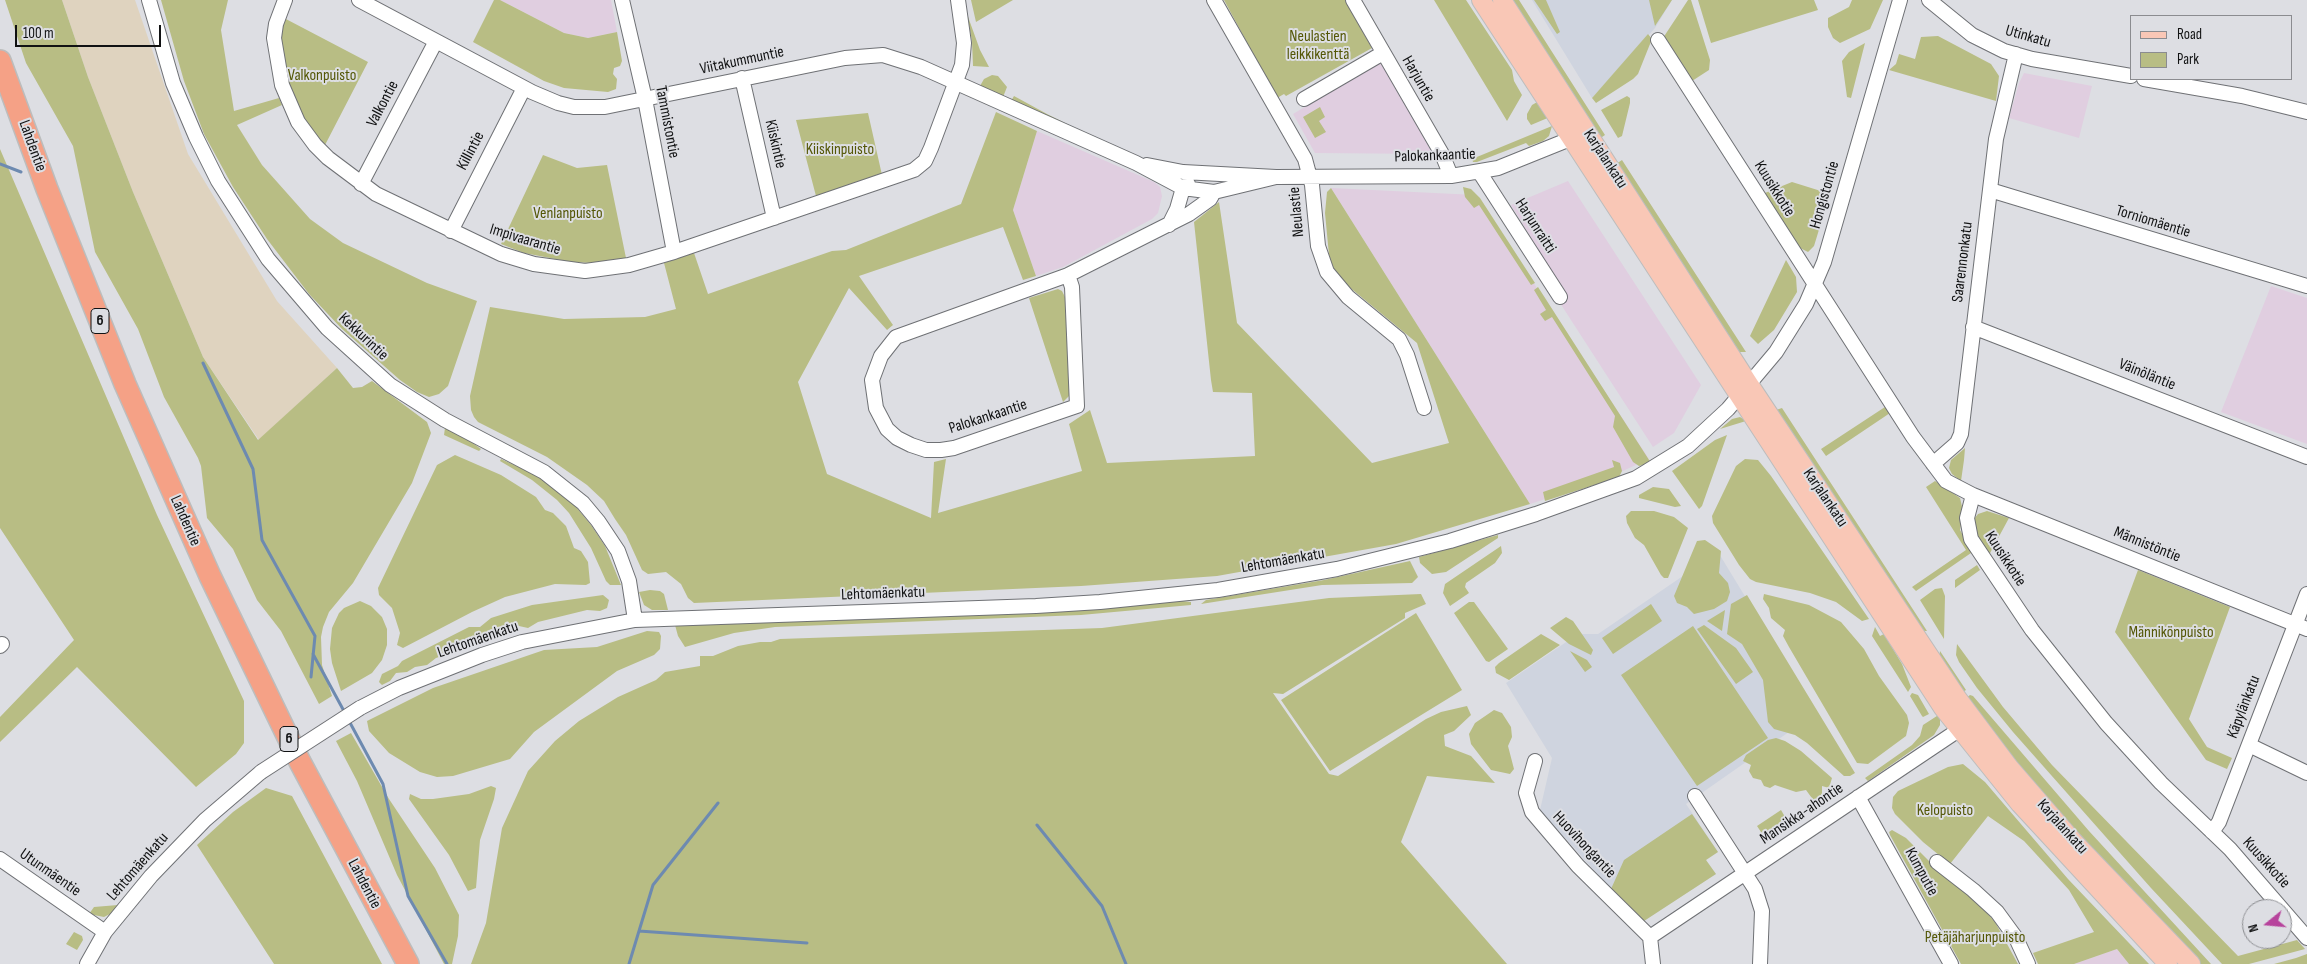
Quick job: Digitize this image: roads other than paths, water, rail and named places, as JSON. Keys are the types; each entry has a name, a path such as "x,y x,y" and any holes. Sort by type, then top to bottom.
{"highway":[{"name":"Lahdentie","path":"0,61 125,384 210,576 305,770 408,964"}],"main road":[{"name":"Karjalankatu","path":"1481,0 1571,139 1744,390 1966,725 2056,845 2168,964"},
{"name":"Karjalankatu","path":"1502,0 1587,132 1744,390"},
{"name":"Karjalankatu","path":"1966,725 2009,767 2067,833 2191,964"}],"street":[{"name":"Kekkurintie","path":"149,0 173,82 196,137 218,181 268,259 327,328 390,385 445,420 544,472 584,504 618,551 629,582 635,620"},
{"name":"Impivaarantie","path":"285,0 276,24 274,38 279,70 291,109 315,145 361,184 376,194 451,231 501,254 534,264 572,271 616,268 674,252 914,170 925,161 928,155 964,55 963,25 958,0"},
{"name":"Viitakummuntie","path":"359,0 524,88 558,103 574,107 605,107 845,58 871,55 893,57 955,82 1136,163 1183,188 1214,192"},
{"name":"Tammistontie","path":"622,0 645,99 674,252"},
{"name":"Neulastie","path":"1214,0 1305,159 1311,175 1318,246 1324,266 1335,284 1348,297 1398,339 1408,355 1424,408"},
{"name":"Harjuntie","path":"1353,0 1442,154 1451,176"},
{"name":"Hongistontie","path":"1744,390 1785,338 1815,286 1900,0"},
{"name":"Utinkatu","path":"1929,0 1972,35 1996,48 2016,54 2130,76"},
{"name":"Kuusikkotie","path":"1658,40 1815,286 1932,464 1946,481 1973,495 1966,525 1971,538 2032,630 2106,723 2160,783 2256,877 2307,938"},
{"name":"Valkontie","path":"361,184 436,41"},
{"path":"1304,99 1383,53"},
{"name":"Saarennonkatu","path":"1932,464 1959,439 1996,139 2016,54"},
{"name":"Kiiskintie","path":"742,78 774,218"},
{"path":"2150,80 2249,97 2307,112"},
{"name":"Killintie","path":"451,231 524,88"},
{"name":"Palokankaantie","path":"1202,173 1276,176 1451,176 1480,173 1518,161 1587,132"},
{"name":"Viitakummuntie","path":"1136,163 1202,173"},
{"path":"1169,225 1178,209 1183,188 1202,173 1211,180 1214,192"},
{"name":"Harjunraitti","path":"1480,173 1560,297"},
{"name":"Palokankaantie","path":"1068,275 1072,287 1077,406 954,448 941,450 926,450 911,445 897,438 887,429 876,408 872,380 881,356 896,337 1068,275 1169,225 1200,207 1210,199 1214,192 1276,176"},
{"name":"Torniomäentie","path":"1990,190 2307,286"},
{"name":"Väinöläntie","path":"1973,327 2307,457"},
{"name":"Lehtomäenkatu","path":"87,964 105,932 150,876 218,808 261,772 360,708 399,688 482,655 522,642 635,620 1100,602 1210,591 1301,577 1450,541 1536,514 1636,478 1688,446 1744,390"},
{"name":"Männistöntie","path":"1973,495 2301,626"},
{"name":"Käpylänkatu","path":"2212,832 2219,822 2248,745 2301,626 2307,594"},
{"name":"Mansikka-ahontie","path":"1650,937 1966,725"},
{"path":"2248,745 2307,773"},
{"name":"Huovihongantie","path":"1535,761 1526,793 1532,812 1578,866 1650,937"},
{"path":"1695,796 1755,889 1762,911 1760,964"},
{"name":"Kumputie","path":"1858,797 1951,964"},
{"name":"Utunmäentie","path":"0,859 105,932"},
{"path":"1937,862 1997,912 2016,938 2028,964"},
{"path":"1650,937 1652,964"}],"waterway":[{"path":"0,164 21,172"},
{"path":"203,363 253,469 262,540 315,636 311,677"},
{"path":"313,654 345,713"},
{"path":"348,719 383,784 408,896 447,964"},
{"path":"639,931 653,885 718,803"},
{"path":"1037,825 1102,906 1126,964"},
{"path":"629,964 639,931 807,943"}],"park label":[{"name":"Neulastien leikkikenttä","path":"1318,46"},
{"name":"Valkonpuisto","path":"322,76"},
{"name":"Kiiskinpuisto","path":"840,150"},
{"name":"Venlanpuisto","path":"568,214"},
{"name":"Männikönpuisto","path":"2171,633"},
{"name":"Kelopuisto","path":"1945,811"},
{"name":"Petäjäharjunpuisto","path":"1975,938"}]}
